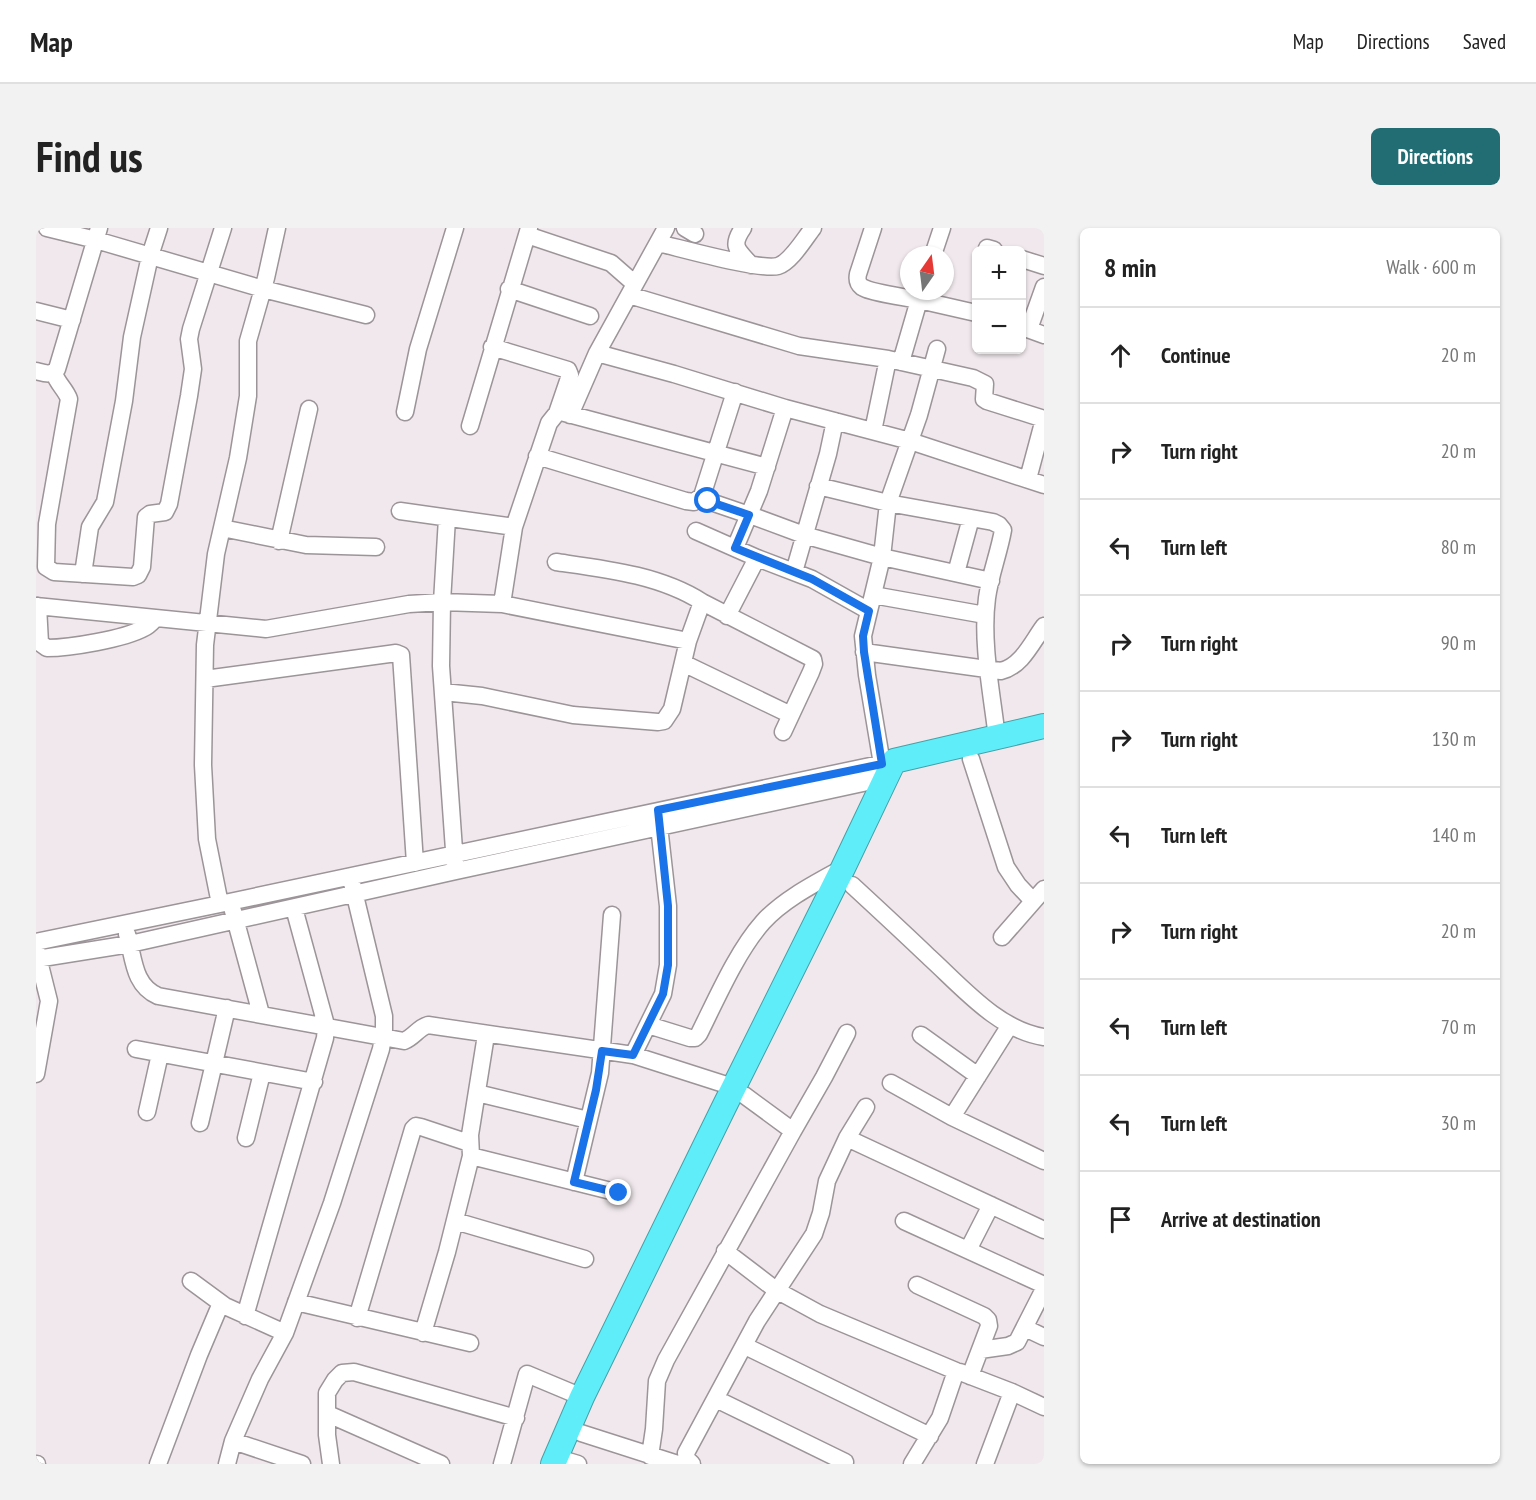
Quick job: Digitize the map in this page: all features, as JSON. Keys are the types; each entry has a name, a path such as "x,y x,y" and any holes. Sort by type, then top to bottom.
{"highway":[{"path":"896,767 1044,726"},
{"path":"896,767 970,759 1044,742"},
{"path":"566,1463 582,1397 848,877 896,767"},
{"path":"566,1463 739,1091"}],"street":[{"path":"36,237 38,228"},
{"path":"47,228 98,234 150,256 263,289 366,315"},
{"path":"82,574 90,527 105,502 124,401 132,337 150,256 159,228"},
{"path":"98,234 59,364 54,373 57,382 69,399 47,524 45,562 49,570 133,577 138,575 142,567 146,517 150,514 161,513 167,508 193,369 189,339 223,228"},
{"path":"261,1014 236,921 225,903 207,839 203,765 208,624 216,554 238,458 248,396 248,341 277,228"},
{"path":"405,412 418,349 455,228"},
{"path":"743,228 735,241 736,248 751,265"},
{"path":"502,604 514,527 549,423 563,414 662,235 751,265 778,266 786,261 813,228"},
{"path":"873,228 857,280 860,286 868,290 900,293"},
{"path":"936,246 942,228"},
{"path":"470,426 528,231 611,263 632,290 799,346 895,360 981,381 985,384 983,394 987,401 1044,419 1028,480"},
{"path":"1026,260 1044,266"},
{"path":"1031,330 1044,287"},
{"path":"509,289 590,316"},
{"path":"873,431 895,360 918,300"},
{"path":"936,300 972,312"},
{"path":"36,311 72,320"},
{"path":"492,347 568,370 570,375 563,414"},
{"path":"36,942 225,903 352,885 896,767 864,652 863,636 882,557 888,503 910,441 937,349"},
{"path":"597,353 785,408 910,441 1044,485"},
{"path":"36,371 54,373"},
{"path":"698,500 702,496 735,392"},
{"path":"735,548 750,516 785,408"},
{"path":"279,541 309,409"},
{"path":"563,414 767,467"},
{"path":"794,572 835,421"},
{"path":"537,456 686,501 702,499 804,535 882,557 991,581"},
{"path":"818,486 888,503 993,522 1003,530 985,615 997,738"},
{"path":"400,511 514,527"},
{"path":"447,518 441,666 446,761 454,833 454,863"},
{"path":"956,573 971,518"},
{"path":"222,528 306,545 376,547"},
{"path":"696,531 830,589 871,603 985,615"},
{"path":"727,616 756,558"},
{"path":"556,562 657,582 686,592 727,616 813,659 811,672 783,732"},
{"path":"155,619 145,628 132,633 46,648 40,643 37,606 266,629 409,604 442,602 502,604 688,641"},
{"path":"443,692 482,696 573,715 664,721 672,709 688,641 702,602"},
{"path":"864,652 989,670 1010,669 1018,662 1044,626"},
{"path":"205,679 396,653 401,655 415,863"},
{"path":"683,663 791,715"},
{"path":"970,759 1006,867 1018,885 1039,895 1002,937"},
{"path":"633,1055 663,994 668,965 668,906 659,818"},
{"path":"36,1074 49,1001 37,955 130,944 236,921 294,908 415,863 454,863"},
{"path":"648,1025 695,1038 699,1035 742,953 762,923 780,906 848,877 980,1003 1010,1025 1030,1034 1044,1037"},
{"path":"227,1464 233,1441 260,1379 285,1333 332,1203 383,1037 384,1016 352,885"},
{"path":"245,1316 323,1051 326,1025 294,908"},
{"path":"574,1182 598,1082 612,915"},
{"path":"124,924 140,983 147,991 158,996 404,1041 411,1039 428,1024 486,1035 633,1055 739,1091 793,1131"},
{"path":"200,1123 227,1008"},
{"path":"952,1117 1010,1025"},
{"path":"650,1456 657,1381 666,1360 847,1033"},
{"path":"423,1333 455,1221 470,1149 486,1035"},
{"path":"921,1035 978,1076"},
{"path":"136,1049 314,1082"},
{"path":"147,1112 159,1054"},
{"path":"246,1138 262,1073"},
{"path":"891,1083 952,1117 1044,1161"},
{"path":"477,1093 588,1120"},
{"path":"692,1464 686,1454 776,1290 814,1234 827,1181 847,1138 866,1107"},
{"path":"357,1318 412,1129 416,1126 470,1149 574,1182 619,1193"},
{"path":"847,1138 1044,1230"},
{"path":"968,1251 991,1205"},
{"path":"455,1221 585,1259"},
{"path":"903,1221 1044,1285"},
{"path":"725,1251 776,1290 820,1314 1044,1407"},
{"path":"191,1281 221,1303 285,1333"},
{"path":"912,1464 930,1436 963,1373 980,1350 989,1326 984,1316 918,1284"},
{"path":"980,1350 1008,1346 1017,1342 1044,1289"},
{"path":"296,1302 470,1343"},
{"path":"158,1464 221,1303"},
{"path":"1025,1329 1044,1337"},
{"path":"745,1346 930,1436"},
{"path":"331,1464 327,1435 327,1393 342,1373 348,1372 516,1418"},
{"path":"502,1464 527,1374 582,1397"},
{"path":"985,1464 1012,1392"},
{"path":"716,1399 845,1462"},
{"path":"328,1414 441,1464"},
{"path":"581,1433 678,1464"},
{"path":"233,1441 302,1464"}],"route":[{"path":"619,1193 574,1182 600,1073 602,1051 633,1055 663,994 668,965 668,906 658,810 882,764 864,652 863,636 869,611 812,579 735,548 749,515 708,501"}]}
